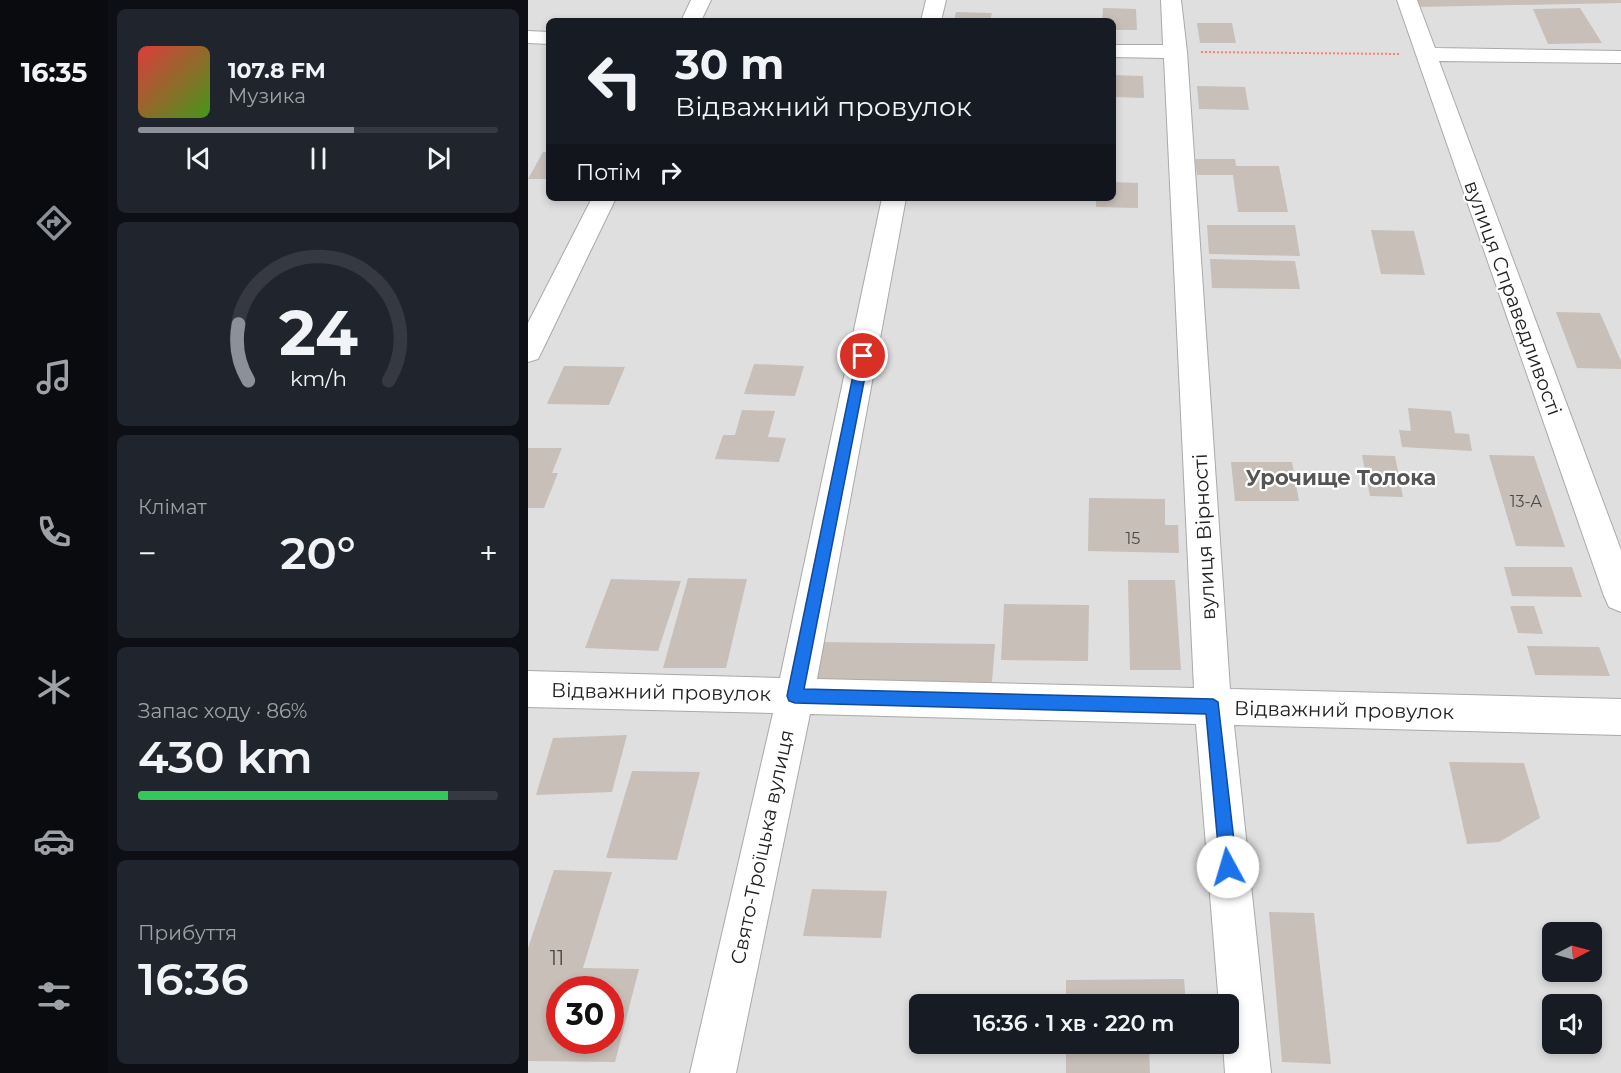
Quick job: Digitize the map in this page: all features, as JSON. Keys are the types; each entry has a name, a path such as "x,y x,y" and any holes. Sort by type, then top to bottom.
{"street":[{"path":"692,18 701,0"},
{"path":"932,18 936,0"},
{"name":"вулиця Вірності","path":"1171,0 1202,472 1213,707 1248,1073"},
{"name":"вулиця Справедливості","path":"1407,0 1621,596"},
{"path":"528,37 546,38"},
{"path":"1116,51 1176,52"},
{"path":"1426,54 1621,57"},
{"path":"528,351 603,201"},
{"name":"Свято-Троїцька вулиця","path":"713,1073 795,696 893,201"},
{"name":"Відважний провулок","path":"528,689 1621,717"}],"path":[{"path":"1176,52 1426,54"}],"shaded area":[{"path":"528,0 1621,0 1621,1073 528,1073"}],"building":[{"path":"1416,0 1621,0 1621,3 1418,7"},
{"path":"1103,8 1136,9 1137,30 1116,30 1116,18 1102,18"},
{"path":"1580,8 1602,43 1548,44 1533,9"},
{"path":"956,12 992,13 991,18 955,18"},
{"path":"1197,23 1232,23 1236,43 1200,43"},
{"path":"1116,75 1143,76 1144,98 1116,97"},
{"path":"1197,86 1245,87 1249,110 1199,109"},
{"path":"543,152 546,152 546,179 528,179"},
{"path":"1195,159 1235,159 1236,166 1279,166 1288,212 1238,212 1233,175 1197,175"},
{"path":"1116,182 1138,183 1138,208 1096,207 1096,201 1116,201"},
{"path":"1207,225 1295,225 1300,256 1209,254"},
{"path":"1371,230 1414,231 1425,275 1381,274"},
{"path":"1210,259 1295,261 1300,289 1212,288"},
{"path":"1556,312 1600,313 1621,361 1621,369 1577,368"},
{"path":"754,364 804,366 795,396 744,394"},
{"path":"564,366 625,367 609,405 547,404"},
{"path":"1408,408 1451,411 1455,433 1469,434 1472,451 1402,447 1399,430 1411,431"},
{"path":"742,410 775,411 768,437 786,438 779,462 715,459 723,435 735,435"},
{"path":"528,448 562,448 552,473 558,473 544,508 528,508"},
{"path":"1362,455 1395,456 1403,497 1370,496"},
{"path":"1489,455 1534,456 1565,547 1516,546"},
{"path":"1231,462 1292,462 1299,501 1235,501"},
{"path":"1089,498 1165,499 1165,525 1178,525 1179,553 1088,551"},
{"path":"1504,567 1572,567 1582,597 1512,596"},
{"path":"688,578 747,579 726,668 663,668"},
{"path":"611,579 681,581 658,651 585,648"},
{"path":"1128,580 1175,580 1181,670 1130,670"},
{"path":"1004,604 1089,605 1088,661 1001,660"},
{"path":"1510,606 1534,606 1543,634 1518,633"},
{"path":"814,642 995,644 992,682 807,680"},
{"path":"1527,646 1599,647 1610,676 1535,675"},
{"path":"627,735 612,792 536,795 553,738"},
{"path":"1449,762 1524,763 1540,818 1499,842 1467,844"},
{"path":"632,771 700,772 677,860 606,858"},
{"path":"554,870 612,872 583,968 639,969 624,1027 624,976 546,976 546,1054 617,1054 615,1062 528,1061 528,948"},
{"path":"812,889 887,891 881,938 803,936"},
{"path":"1269,912 1314,913 1331,1064 1282,1062"},
{"path":"1184,979 1185,994 1066,994 1066,980"},
{"path":"1066,1054 1149,1054 1150,1073 1066,1073"}],"district":[{"name":"Урочище Толока","path":"1341,477"}],"route":[{"path":"863,356 795,696 1213,707 1228,867"}]}
